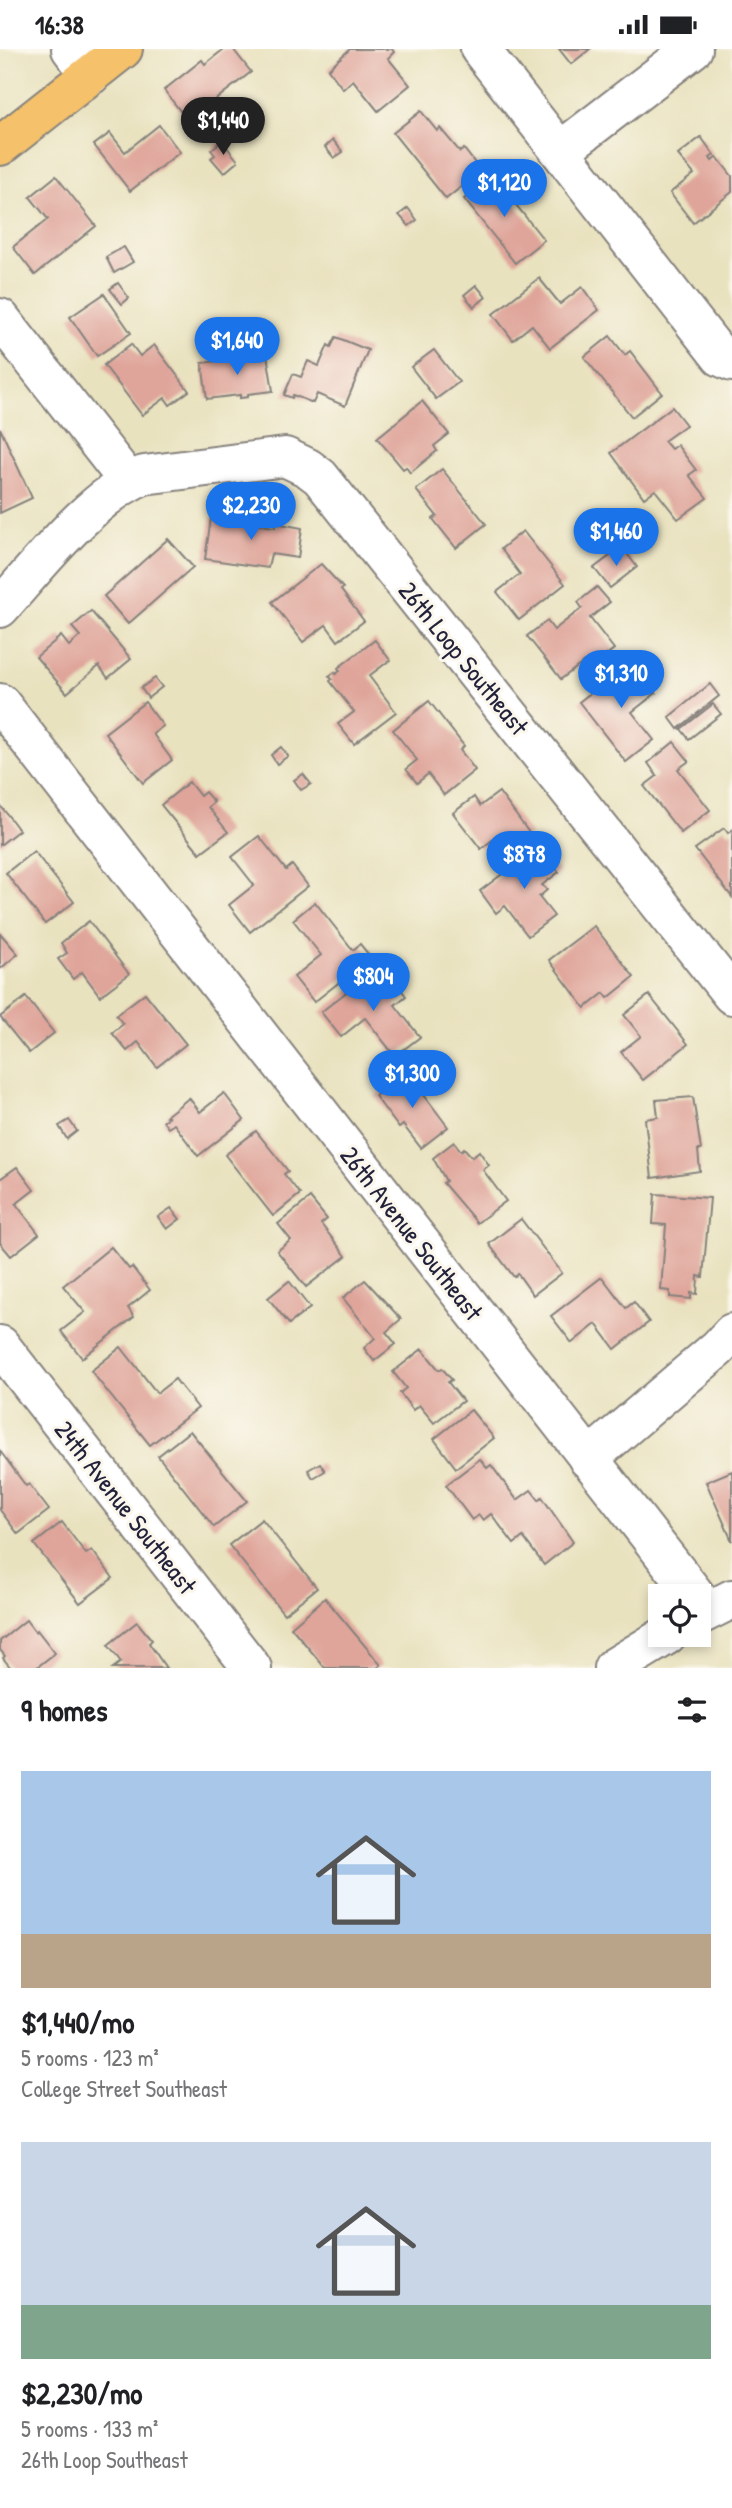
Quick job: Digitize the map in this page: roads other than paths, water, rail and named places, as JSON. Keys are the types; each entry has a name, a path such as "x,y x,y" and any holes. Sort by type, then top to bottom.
{"main road":[{"path":"0,146 81,62 123,49"}],"street":[{"path":"480,49 721,358 732,362"},
{"path":"560,151 679,60"},
{"path":"0,318 128,481 66,534 0,607"},
{"name":"26th Loop Southeast","path":"128,481 144,475 285,457 320,477 732,995"},
{"name":"26th Avenue Southeast","path":"0,703 589,1459 691,1584"},
{"path":"589,1459 732,1333"},
{"name":"24th Avenue Southeast","path":"0,1345 252,1668"},
{"path":"613,1668 648,1647"}]}
